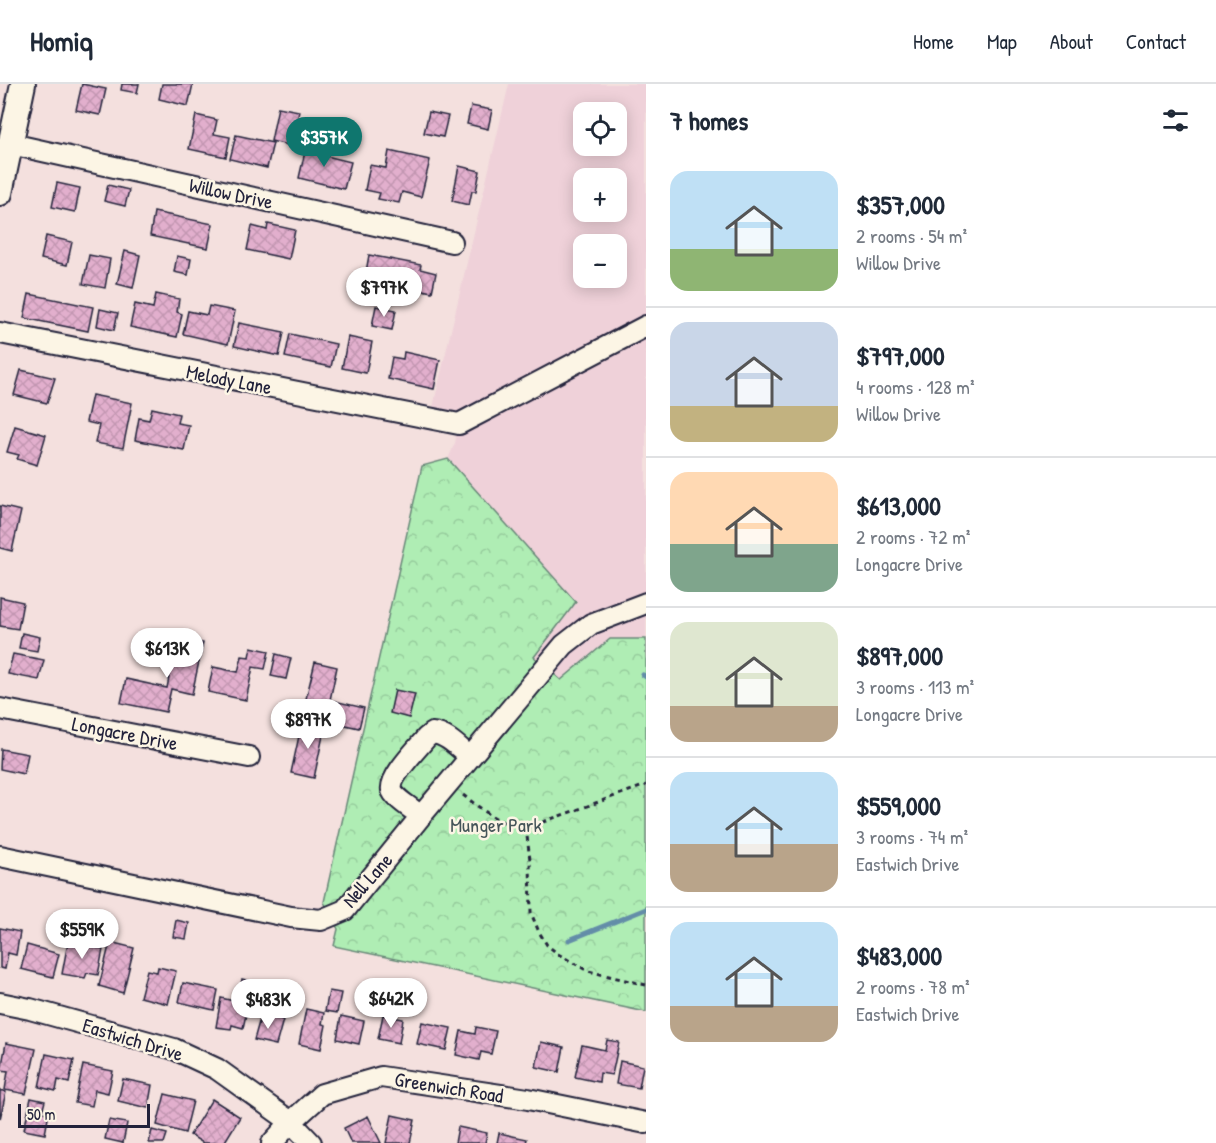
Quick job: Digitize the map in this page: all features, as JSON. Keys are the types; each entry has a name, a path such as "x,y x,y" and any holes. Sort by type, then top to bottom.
{"main road":[{"path":"0,193 23,84"}],"street":[{"name":"Willow Drive","path":"11,144 452,242"},
{"name":"Melody Lane","path":"0,333 459,424 646,326"},
{"name":"Nell Lane","path":"0,856 291,917 321,920 345,910 564,645 591,624 646,603"},
{"name":"Longacre Drive","path":"0,710 249,757"},
{"path":"421,816 392,790 394,778 426,738 432,733 439,733 470,757"},
{"name":"Eastwich Drive","path":"0,1003 30,1009 174,1049 217,1069 291,1122 311,1143"},
{"name":"Greenwich Road","path":"273,1143 291,1122 322,1094 381,1077 528,1099 646,1124"}],"path":[{"path":"448,784 497,819 514,827 526,828 646,785"},
{"path":"526,828 530,860 531,913 547,945 588,971 646,985"}],"shaded area":[{"path":"509,84 646,84 646,639 610,639 561,680 533,657 576,602 448,459 455,443 460,414 449,414 433,407"}],"green space":[{"name":"Munger Park","path":"448,459 576,602 534,657 561,680 610,639 646,639 646,1012 334,946 338,929 324,902 422,466"}],"building":[{"path":"82,84 106,89 100,115 76,110"},
{"path":"122,84 139,84 137,93 121,90"},
{"path":"162,84 193,84 188,106 159,99"},
{"path":"471,106 492,110 488,129 467,124"},
{"path":"278,107 299,111 292,146 271,141"},
{"path":"429,112 448,116 443,137 424,133"},
{"path":"196,115 217,120 214,134 230,137 226,157 189,149"},
{"path":"236,135 273,143 267,168 230,159"},
{"path":"307,143 320,146 318,154 351,162 344,189 299,178"},
{"path":"389,151 430,160 421,197 402,192 399,203 378,199 380,193 365,190 370,165 386,168"},
{"path":"459,166 480,171 476,191 472,191 469,205 452,201"},
{"path":"57,183 80,188 75,212 52,207"},
{"path":"108,185 129,190 125,206 104,201"},
{"path":"154,212 213,224 208,248 150,236"},
{"path":"268,224 295,230 289,259 247,250 252,226 267,230"},
{"path":"46,236 72,242 67,265 41,259"},
{"path":"125,251 140,255 133,288 117,284"},
{"path":"89,255 110,259 105,288 83,284"},
{"path":"369,255 421,265 420,269 436,273 432,292 365,278"},
{"path":"177,256 191,259 188,275 174,272"},
{"path":"29,294 93,307 88,331 24,318"},
{"path":"156,294 179,299 177,312 182,314 177,337 130,327 135,304 153,308"},
{"path":"209,306 235,311 228,344 183,334 188,311 207,315"},
{"path":"376,306 396,310 392,330 372,326"},
{"path":"100,309 118,313 114,330 97,326"},
{"path":"239,323 284,332 279,356 234,346"},
{"path":"290,334 336,344 331,367 285,357"},
{"path":"348,337 372,342 366,373 342,368"},
{"path":"404,352 440,360 434,389 388,379 392,357 403,359"},
{"path":"21,370 55,378 47,403 14,395"},
{"path":"92,395 132,403 123,448 95,443 99,425 86,422"},
{"path":"152,408 179,414 177,423 189,425 184,450 135,440 139,418 149,420"},
{"path":"15,426 46,435 37,465 17,459 19,455 7,452"},
{"path":"0,506 21,511 12,551 0,548"},
{"path":"0,597 23,602 18,629 0,626"},
{"path":"22,633 40,637 37,651 19,648"},
{"path":"177,638 203,643 192,694 171,689 166,712 121,703 126,679 167,688"},
{"path":"251,647 269,651 265,669 253,667 246,700 208,692 213,667 238,672 242,656 249,657"},
{"path":"13,654 44,660 39,680 8,674"},
{"path":"276,654 291,658 286,679 271,676"},
{"path":"315,662 337,667 330,700 364,708 359,728 336,723 339,711 305,703"},
{"path":"395,690 415,694 409,718 390,713"},
{"path":"302,722 325,726 314,778 291,773"},
{"path":"1,749 28,754 24,774 0,769"},
{"path":"176,920 189,923 186,939 173,937"},
{"path":"0,928 20,932 16,955 8,953 5,969 0,968"},
{"path":"68,942 103,949 98,975 87,973 85,978 62,974"},
{"path":"110,942 134,948 123,993 99,986"},
{"path":"27,945 59,954 53,977 21,969"},
{"path":"158,967 176,971 168,1004 140,997 147,970 157,972"},
{"path":"242,979 259,983 255,1002 249,1001 243,1028 232,1025 231,1029 216,1027 221,998 238,1002"},
{"path":"183,983 218,990 214,1010 179,1002"},
{"path":"329,991 341,993 337,1013 325,1011"},
{"path":"366,994 379,997 377,1011 364,1008"},
{"path":"306,1009 324,1013 322,1024 326,1025 321,1049 299,1044"},
{"path":"261,1015 283,1020 276,1045 254,1040"},
{"path":"383,1015 403,1019 399,1043 378,1039"},
{"path":"341,1016 364,1021 359,1044 337,1039"},
{"path":"422,1022 451,1028 446,1050 417,1044"},
{"path":"476,1027 496,1031 491,1054 481,1052 479,1060 456,1055 461,1031 475,1034"},
{"path":"607,1040 619,1042 612,1075 600,1073 599,1082 575,1077 582,1045 605,1050"},
{"path":"541,1042 564,1047 559,1072 536,1067"},
{"path":"6,1043 36,1049 26,1094 5,1090 8,1071 1,1070"},
{"path":"46,1054 74,1060 69,1083 58,1080 56,1091 39,1087"},
{"path":"620,1061 643,1066 639,1088 616,1084"},
{"path":"83,1065 113,1071 108,1093 95,1090 92,1106 75,1103"},
{"path":"123,1079 152,1085 148,1108 118,1101"},
{"path":"0,1090 6,1092 0,1119"},
{"path":"165,1094 193,1101 185,1133 157,1125"},
{"path":"31,1098 45,1101 42,1112 49,1113 45,1134 24,1130"},
{"path":"212,1099 240,1117 224,1143 203,1143 190,1135"},
{"path":"392,1115 415,1120 410,1143 386,1143"},
{"path":"368,1116 381,1143 351,1143 344,1128"},
{"path":"109,1120 127,1123 123,1143 105,1139"},
{"path":"458,1127 487,1133 485,1143 455,1143"},
{"path":"152,1130 167,1134 164,1143 149,1143"},
{"path":"499,1133 527,1139 526,1143 497,1143"}],"waterway":[{"path":"569,940 646,909"}]}
